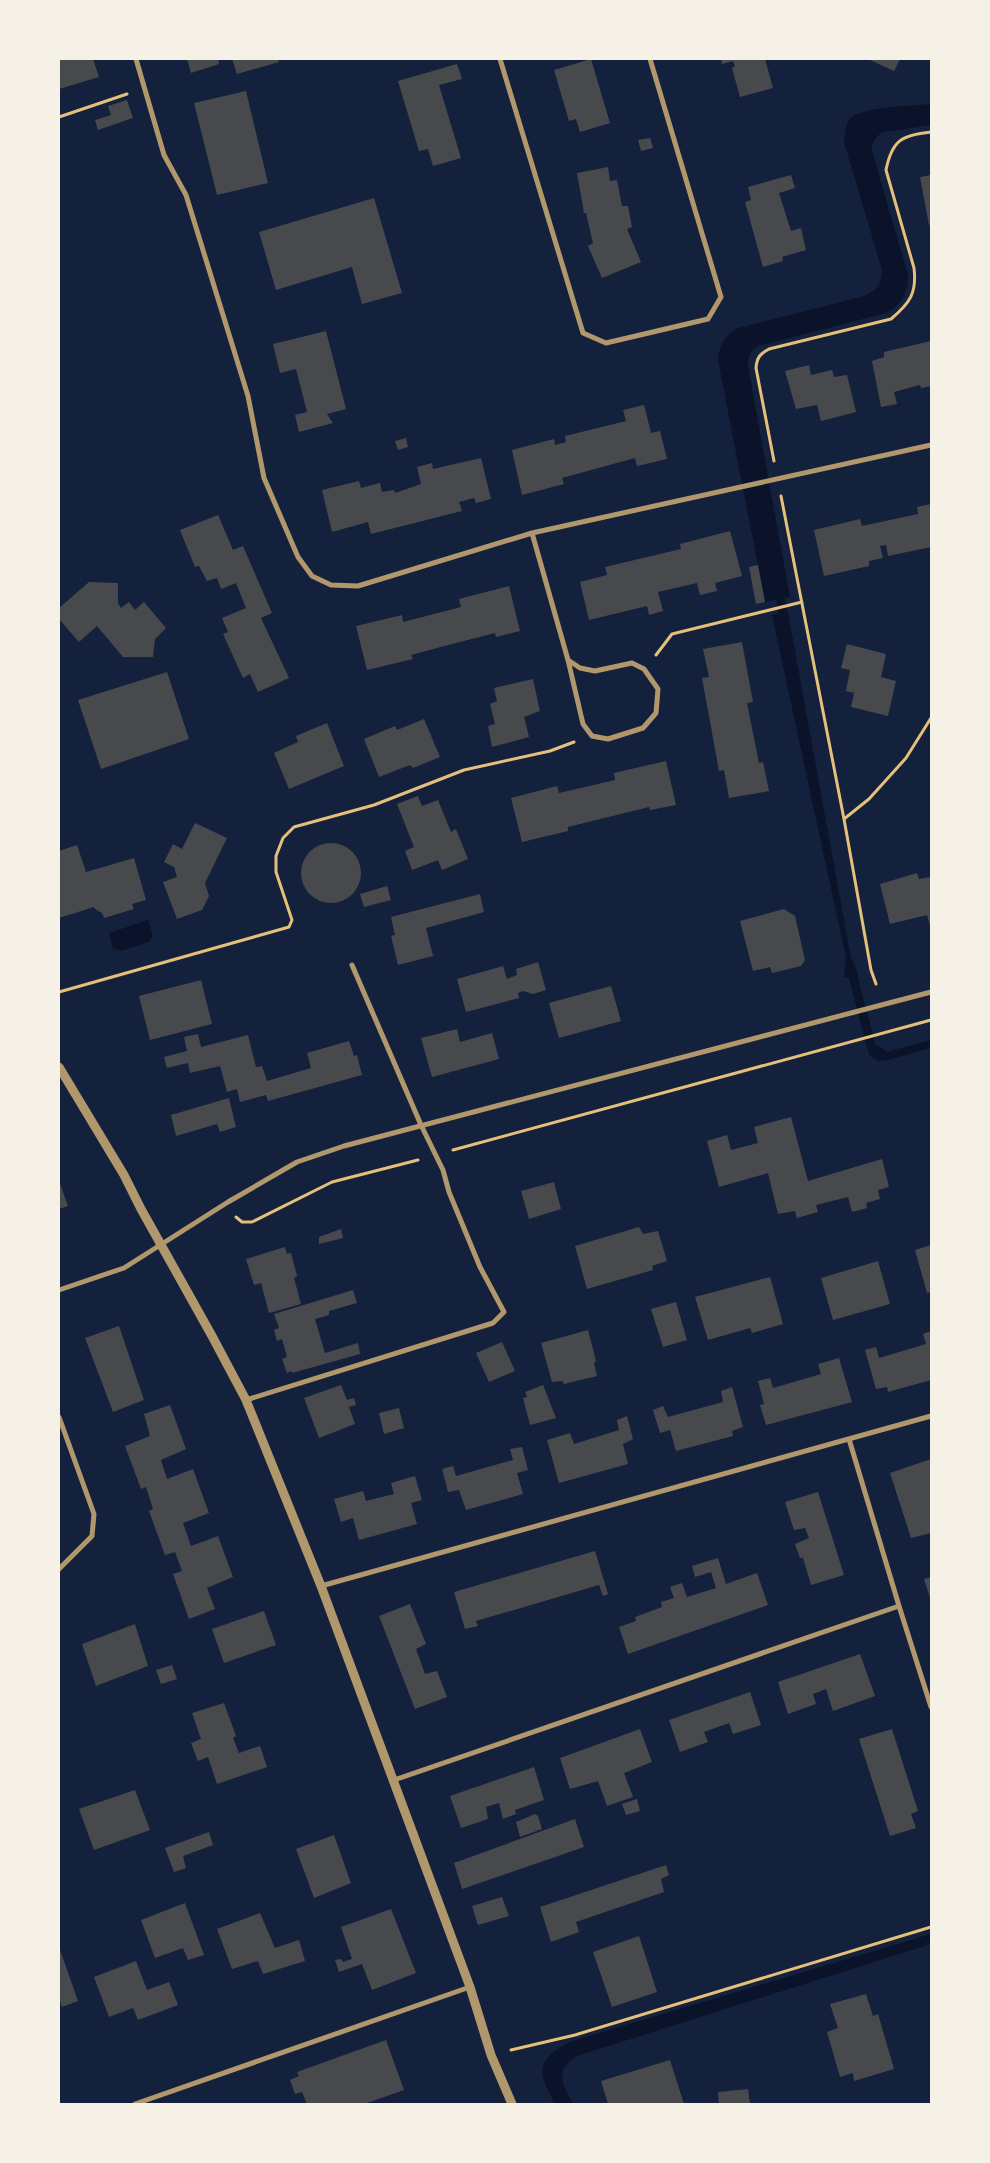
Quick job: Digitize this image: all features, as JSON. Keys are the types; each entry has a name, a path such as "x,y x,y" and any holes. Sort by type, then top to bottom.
{"street":[{"path":"136,59 164,155 186,195 220,304 248,396 264,478 298,557 312,576 332,585 358,586 532,533 931,445"},
{"path":"500,59 583,333 606,343 708,320 721,297 650,59"},
{"path":"532,533 568,660 583,724 592,736 608,739 643,728 656,713 658,689 644,669 632,663 595,671 580,668 568,660"},
{"path":"246,1400 493,1323 504,1312 480,1266 436,1155 421,1125 352,965"},
{"path":"59,1290 124,1268 228,1202 297,1162 344,1146 421,1125 931,992"},
{"path":"59,1067 124,1175 246,1400 321,1586 470,1988 491,2055 512,2104"},
{"path":"321,1586 931,1416"},
{"path":"59,1417 94,1514 92,1536 59,1569"},
{"path":"849,1439 931,1707"},
{"path":"394,1780 900,1606"},
{"path":"135,2104 470,1988"}],"path":[{"path":"59,116 144,88"},
{"path":"876,984 871,970 844,819 756,368 760,354 770,349 891,319 904,309 913,295 916,282 914,268 886,170 888,157 897,143 909,134 931,132"},
{"path":"644,669 672,634 802,602"},
{"path":"844,819 869,799 906,758 931,718"},
{"path":"59,992 290,927 292,920 276,872 276,856 283,838 294,827 374,806 464,770 550,751 592,736"},
{"path":"236,1217 242,1222 252,1222 332,1182 931,1020"},
{"path":"491,2055 575,2035 931,1927"}],"water":[{"path":"931,104 931,125 884,132 876,137 872,151 908,275 907,287 900,302 886,313 758,346 751,352 749,357 748,366 790,597 765,602 718,360 721,346 728,335 735,329 864,296 876,289 880,283 882,270 844,142 846,127 850,119 865,111 888,107"},
{"path":"788,612 851,958 858,974 844,978 846,958 772,615"},
{"path":"148,920 153,936 149,942 121,951 113,948 109,933"},
{"path":"931,1040 931,1048 887,1060 878,1061 868,1055 878,1045 887,1052"},
{"path":"931,1934 931,1944 577,2056 565,2067 562,2078 573,2104 555,2104 545,2084 542,2068 545,2062 558,2049 569,2042"}],"building":[{"path":"59,59 93,59 99,77 59,89"},
{"path":"187,59 218,59 219,64 191,73"},
{"path":"232,59 278,59 279,62 237,74"},
{"path":"591,59 610,123 580,132 576,119 569,121 554,70"},
{"path":"721,59 765,59 773,88 740,97 732,68 735,66 733,61 722,64"},
{"path":"868,59 900,59 894,71"},
{"path":"457,64 462,79 439,85 461,158 433,166 428,149 419,151 398,81"},
{"path":"246,91 268,183 217,195 194,103"},
{"path":"127,100 133,118 98,130 95,120 111,115 108,106"},
{"path":"650,138 653,148 641,151 638,140"},
{"path":"608,167 610,181 617,180 622,206 628,206 632,227 627,229 641,262 602,278 588,246 593,243 586,213 584,213 577,173"},
{"path":"791,175 795,188 779,193 791,231 801,228 806,250 782,257 783,261 763,267 745,202 751,200 748,187"},
{"path":"931,175 931,224 929,225 920,177"},
{"path":"374,198 402,293 362,304 352,267 276,290 259,232"},
{"path":"326,331 346,409 327,414 333,423 299,432 295,415 307,412 296,369 280,373 273,344"},
{"path":"931,341 931,386 921,388 920,385 894,392 897,404 881,407 872,361 884,357 884,352"},
{"path":"809,365 811,375 832,370 834,377 847,375 856,412 821,421 817,405 796,409 785,371"},
{"path":"644,405 651,433 660,431 667,459 637,466 635,458 562,478 564,484 522,495 512,450 554,439 555,445 566,442 565,436 626,421 623,410"},
{"path":"406,438 408,447 398,450 395,441"},
{"path":"481,458 491,499 476,503 474,498 459,502 462,511 371,534 368,522 332,532 322,490 359,481 361,488 380,483 382,492 394,490 395,493 421,484 417,467 432,463 433,469"},
{"path":"931,504 931,547 888,556 886,545 880,546 883,558 869,561 869,566 824,576 814,530 860,519 862,526 918,514 917,507"},
{"path":"218,515 233,550 243,546 272,613 261,618 289,678 258,692 250,674 243,678 223,634 228,632 222,618 246,608 236,583 221,589 217,578 207,581 199,566 195,567 180,530"},
{"path":"730,531 742,576 715,583 717,591 700,595 697,583 658,592 663,611 649,615 647,606 589,620 580,582 607,575 605,567 681,549 680,544"},
{"path":"758,565 765,602 756,604 749,567"},
{"path":"89,582 118,583 118,603 121,608 129,602 135,610 144,602 166,628 155,639 153,657 123,657 97,626 79,642 59,619 59,608"},
{"path":"509,586 520,631 496,637 495,633 411,655 413,659 367,670 356,626 402,615 403,622 461,607 459,599"},
{"path":"742,642 753,702 747,703 759,763 763,762 769,791 729,798 724,770 719,771 702,678 709,677 703,649"},
{"path":"847,644 886,654 881,677 896,681 888,716 851,707 854,693 846,691 850,670 841,668"},
{"path":"167,672 189,739 101,769 78,700"},
{"path":"533,679 540,711 524,717 529,737 492,747 488,726 495,724 490,704 497,701 494,688"},
{"path":"424,719 440,757 413,768 410,765 379,777 364,739 395,726 397,730"},
{"path":"327,723 344,766 289,789 274,753 298,742 296,736"},
{"path":"666,761 676,805 650,810 649,807 568,827 568,831 522,842 511,798 557,786 559,793 615,780 614,773"},
{"path":"418,796 422,806 438,800 451,832 456,829 468,859 442,870 438,860 412,870 405,851 414,847 397,804"},
{"path":"195,823 227,838 205,883 209,896 202,910 177,919 163,882 177,877 174,867 164,862 173,844 182,849"},
{"path":"331,843 348,848 356,856 361,873 356,890 348,898 331,903 314,898 306,890 301,873 306,856 314,848"},
{"path":"77,845 86,872 134,858 146,900 132,904 134,909 104,918 102,913 94,907 59,918 59,851"},
{"path":"917,873 919,879 931,877 931,929 927,915 890,924 880,884"},
{"path":"387,886 391,900 364,907 360,894"},
{"path":"480,894 484,912 426,928 433,956 398,965 391,936 395,935 391,917"},
{"path":"784,909 795,916 805,960 801,966 772,973 770,967 753,971 740,921"},
{"path":"538,962 546,990 533,994 523,991 518,993 519,998 466,1012 457,979 503,966 507,979 517,975 516,969"},
{"path":"201,980 212,1024 150,1040 139,996"},
{"path":"611,986 621,1021 559,1038 549,1003"},
{"path":"457,1029 460,1042 492,1033 499,1059 432,1077 421,1038"},
{"path":"198,1034 201,1047 248,1035 256,1067 262,1066 267,1081 311,1068 307,1053 349,1041 354,1056 357,1055 362,1075 268,1101 266,1095 240,1102 237,1089 227,1092 220,1066 190,1073 188,1063 167,1068 164,1057 187,1051 184,1037"},
{"path":"229,1098 236,1127 220,1132 217,1124 176,1136 171,1115"},
{"path":"791,1117 808,1181 882,1159 889,1187 878,1190 880,1199 866,1203 867,1208 852,1212 848,1197 816,1205 818,1212 797,1218 795,1211 778,1214 768,1173 719,1187 707,1141 727,1135 731,1150 758,1143 754,1127"},
{"path":"59,1181 68,1206 59,1209"},
{"path":"554,1182 561,1209 529,1219 521,1191"},
{"path":"639,1227 643,1234 658,1231 667,1261 652,1266 653,1270 587,1289 575,1246"},
{"path":"341,1229 343,1238 319,1244 319,1237"},
{"path":"931,1245 931,1292 927,1293 915,1250"},
{"path":"285,1247 287,1254 291,1253 297,1276 294,1278 301,1304 269,1313 261,1283 254,1285 246,1259"},
{"path":"878,1261 890,1304 833,1320 821,1278"},
{"path":"770,1277 783,1324 752,1333 750,1328 708,1340 695,1297"},
{"path":"353,1290 357,1303 329,1311 329,1315 315,1319 325,1353 358,1343 360,1354 287,1373 282,1359 287,1357 282,1339 277,1341 274,1330 279,1328 274,1314"},
{"path":"676,1302 687,1340 663,1347 651,1309"},
{"path":"119,1326 144,1400 113,1412 85,1338"},
{"path":"588,1330 596,1361 594,1363 597,1376 564,1384 562,1381 552,1382 541,1343"},
{"path":"931,1331 931,1380 888,1392 887,1387 876,1389 865,1350 876,1347 879,1358 926,1344 923,1334"},
{"path":"502,1342 515,1371 489,1382 476,1353"},
{"path":"839,1358 852,1402 766,1425 760,1405 764,1404 758,1381 770,1378 773,1388 821,1374 818,1364"},
{"path":"341,1385 347,1400 354,1398 356,1405 349,1407 355,1424 319,1438 304,1398"},
{"path":"543,1385 556,1418 530,1425 523,1398 527,1397 525,1392"},
{"path":"732,1387 743,1427 732,1431 733,1436 676,1451 670,1430 660,1433 653,1410 663,1406 668,1417 723,1402 721,1391"},
{"path":"170,1405 186,1449 161,1460 167,1479 193,1469 209,1513 183,1523 191,1546 218,1536 233,1577 207,1588 215,1609 189,1619 173,1574 182,1571 175,1552 165,1555 149,1511 153,1509 146,1487 141,1489 125,1446 150,1436 144,1414"},
{"path":"399,1408 404,1428 384,1434 379,1413"},
{"path":"627,1416 633,1439 623,1444 628,1464 559,1483 547,1440 570,1433 574,1444 619,1430 617,1420"},
{"path":"522,1447 528,1470 517,1473 523,1494 466,1510 459,1490 448,1492 442,1469 453,1466 456,1476 513,1460 510,1449"},
{"path":"931,1459 931,1533 911,1538 890,1473"},
{"path":"415,1476 422,1500 411,1503 417,1524 359,1540 353,1518 341,1522 334,1499 363,1491 366,1501 394,1494 391,1483"},
{"path":"818,1492 844,1575 811,1585 803,1558 800,1558 795,1544 809,1538 805,1528 794,1530 785,1502"},
{"path":"595,1551 608,1594 603,1596 599,1585 476,1621 478,1626 465,1629 454,1592"},
{"path":"718,1558 726,1584 757,1573 768,1605 628,1654 619,1627 636,1621 635,1617 662,1607 661,1602 674,1598 670,1587 682,1583 687,1597 716,1588 711,1572 695,1577 692,1566"},
{"path":"931,1577 931,1601 924,1579"},
{"path":"410,1604 426,1644 416,1649 425,1674 437,1671 447,1697 415,1709 379,1616"},
{"path":"264,1611 276,1645 224,1663 212,1629"},
{"path":"135,1624 148,1666 96,1686 82,1644"},
{"path":"860,1654 875,1696 833,1711 826,1689 813,1694 816,1704 788,1714 778,1682"},
{"path":"172,1665 177,1679 161,1684 156,1670"},
{"path":"750,1692 761,1725 733,1734 729,1723 704,1732 708,1742 680,1752 669,1720"},
{"path":"224,1703 236,1736 233,1738 239,1753 260,1746 267,1767 217,1784 208,1757 198,1761 191,1743 201,1739 192,1713"},
{"path":"640,1729 652,1762 624,1773 633,1797 607,1806 598,1781 570,1789 560,1758"},
{"path":"892,1729 918,1811 911,1814 916,1828 890,1836 859,1739"},
{"path":"534,1767 544,1800 515,1810 516,1814 503,1819 499,1803 486,1807 488,1819 461,1828 450,1796"},
{"path":"135,1790 150,1830 94,1850 79,1809"},
{"path":"637,1799 640,1811 626,1815 622,1804"},
{"path":"535,1814 538,1816 542,1829 520,1837 516,1822"},
{"path":"575,1819 584,1847 462,1889 454,1863"},
{"path":"209,1832 213,1845 183,1856 186,1868 174,1872 165,1848"},
{"path":"334,1835 351,1883 314,1898 296,1849"},
{"path":"666,1865 669,1875 661,1879 664,1892 576,1922 579,1932 551,1942 540,1907"},
{"path":"502,1897 509,1916 478,1925 472,1906"},
{"path":"185,1903 204,1955 188,1960 183,1948 155,1958 141,1920"},
{"path":"391,1909 416,1973 372,1990 362,1964 339,1972 335,1960 341,1959 343,1962 352,1959 341,1927"},
{"path":"260,1913 275,1948 299,1940 305,1961 263,1974 258,1961 232,1969 217,1929"},
{"path":"639,1936 657,1992 612,2007 593,1952"},
{"path":"59,1947 78,2001 62,2007 59,1998"},
{"path":"136,1961 147,1990 169,1982 178,2005 138,2020 133,2008 109,2017 94,1977"},
{"path":"866,1994 873,2016 878,2014 894,2069 854,2081 853,2073 840,2077 827,2032 838,2028 830,2004"},
{"path":"386,2040 404,2090 364,2104 307,2104 302,2092 295,2094 290,2080 299,2076 297,2072"},
{"path":"670,2060 684,2104 608,2104 601,2081"},
{"path":"748,2089 750,2104 719,2104 718,2092"}],"waterway":[{"path":"778,587 785,623"},
{"path":"850,965 872,1049 883,1056"}]}
